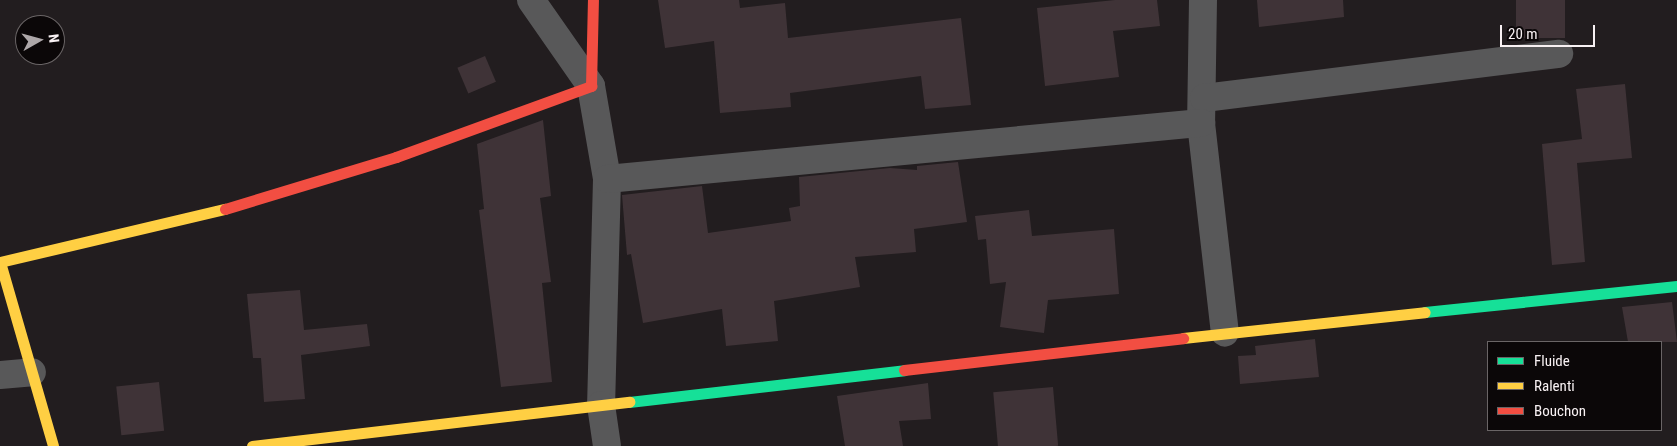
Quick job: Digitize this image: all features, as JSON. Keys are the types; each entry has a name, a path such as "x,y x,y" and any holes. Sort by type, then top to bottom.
{"street":[{"path":"531,0 591,86"},
{"path":"593,0 591,86 607,179 601,406 607,446"},
{"path":"1202,0 1202,110 1225,333"},
{"path":"607,179 1202,110 1559,54"},
{"path":"53,446 0,262 214,213 396,157 591,86"},
{"path":"252,446 1225,333 1677,286"},
{"path":"0,375 32,372"}],"building":[{"path":"658,0 739,0 740,8 785,3 788,38 961,18 971,105 925,109 921,76 790,93 791,107 720,113 714,41 665,48"},
{"path":"1115,0 1157,0 1160,26 1113,31 1119,77 1045,86 1037,8"},
{"path":"1257,0 1343,0 1344,17 1259,27"},
{"path":"1516,0 1565,0 1565,38 1516,38"},
{"path":"485,56 496,82 468,93 457,68"},
{"path":"1625,84 1632,158 1577,163 1585,262 1552,265 1542,144 1582,139 1576,89"},
{"path":"543,120 551,196 540,198 551,282 542,283 552,382 501,387 479,210 484,209 477,144"},
{"path":"958,162 967,222 914,229 916,252 855,257 860,287 774,301 778,341 726,346 722,309 643,323 631,254 627,255 622,195 702,186 708,233 791,221 789,208 800,206 799,177 890,168 917,170 917,166"},
{"path":"1029,210 1032,236 1114,229 1119,294 1048,300 1044,333 1000,327 1006,282 990,284 986,239 978,240 975,216"},
{"path":"300,290 304,330 367,324 370,346 301,355 305,399 264,402 261,358 253,358 247,294"},
{"path":"1672,302 1677,342 1628,341 1622,307"},
{"path":"1315,339 1319,377 1240,384 1238,356 1256,355 1255,346"},
{"path":"159,382 164,431 121,435 116,386"},
{"path":"928,383 931,419 899,421 903,446 845,446 837,396"},
{"path":"1053,387 1058,446 998,446 993,392"}],"traffic: fast":[{"path":"1425,312 1677,286"},
{"path":"629,402 904,370"}],"traffic: slow":[{"path":"0,262 225,209"},
{"path":"0,262 53,446"},
{"path":"1183,338 1425,312"},
{"path":"252,446 629,402"}],"traffic: jam":[{"path":"225,209 396,157 591,86 593,0"},
{"path":"904,370 1183,338"}]}
